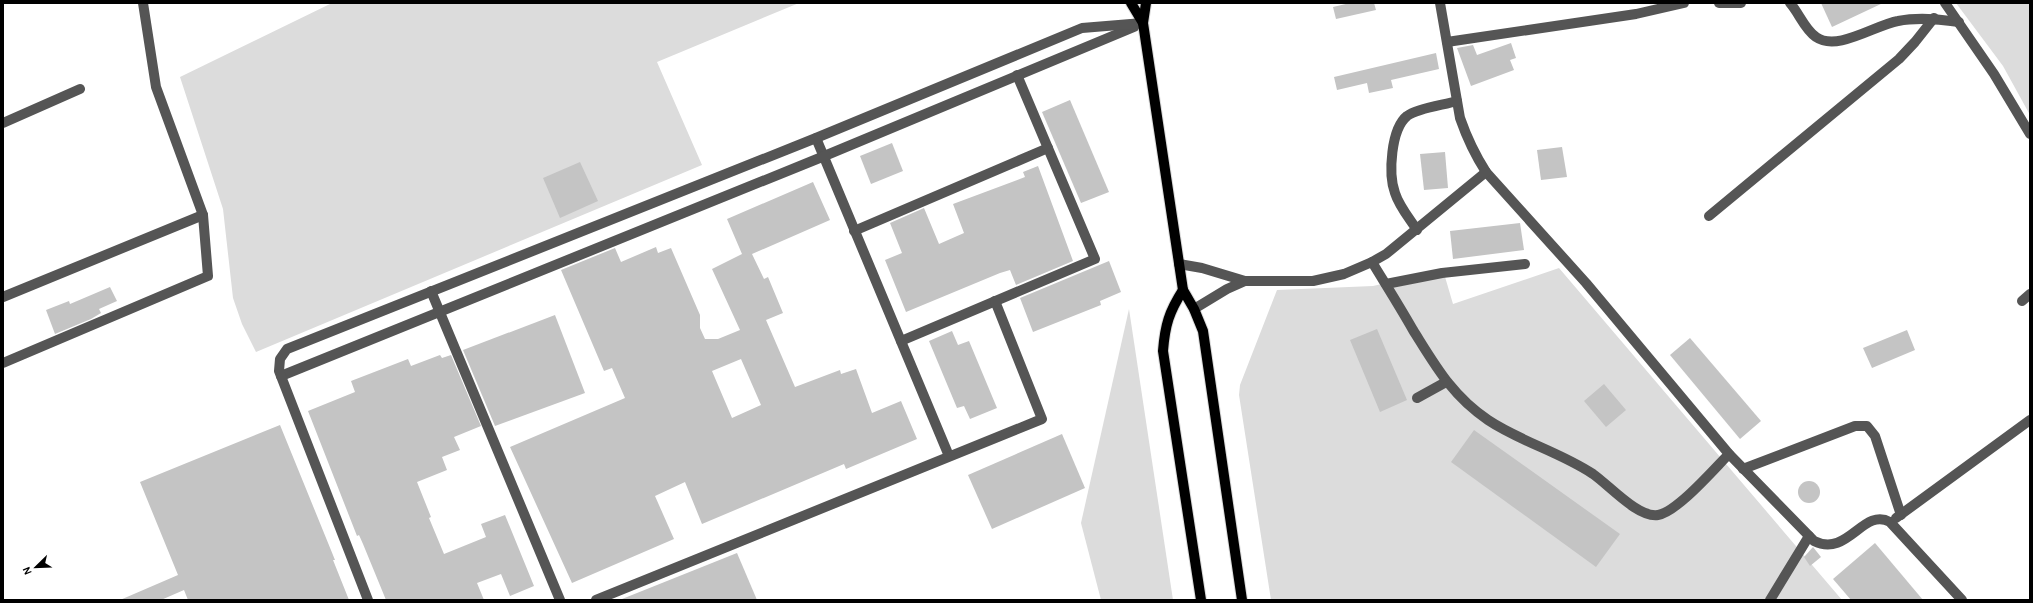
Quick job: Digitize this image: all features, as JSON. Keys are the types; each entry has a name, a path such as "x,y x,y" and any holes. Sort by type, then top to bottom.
{"main road":[{"path":"1131,3 1143,23"},
{"path":"1146,3 1143,23 1183,290 1194,309 1203,331 1242,600"},
{"path":"1183,290 1171,308 1164,329 1163,351 1201,600"}],"street":[{"path":"3,363 208,276 203,215 156,87 143,3"},
{"path":"1440,3 1466,136 1486,172 1586,283 1729,454 1809,536 1821,544 1834,545 1841,542 1877,519 1884,519 1890,522 1962,600"},
{"path":"1447,42 1636,14 1684,3"},
{"path":"1719,3 1741,3"},
{"path":"1790,3 1816,38 1830,42 1844,40 1884,24 1897,21 1934,18 1959,22"},
{"path":"1945,3 1994,74 2030,134"},
{"path":"1709,216 1900,59 1934,18"},
{"path":"281,376 439,314 822,157 1143,23"},
{"path":"368,600 281,376 278,365 287,349 816,138 1082,28 1143,23"},
{"path":"901,341 1095,259 1017,75"},
{"path":"3,123 80,89"},
{"path":"1417,230 1399,203 1394,192 1391,169 1396,134 1402,122 1413,113 1458,101"},
{"path":"816,138 822,157 949,456"},
{"path":"854,231 1048,148"},
{"path":"1179,264 1223,273 1245,281 1313,281 1344,274 1372,262 1417,230 1486,172"},
{"path":"3,296 203,215"},
{"path":"1372,262 1446,382 1472,408 1503,429 1562,456 1581,467 1618,493 1634,508 1649,514 1657,515 1673,509 1729,454"},
{"path":"1386,284 1442,273 1525,264"},
{"path":"1194,309 1227,289 1245,281"},
{"path":"431,291 439,314 560,600"},
{"path":"596,600 1042,419 996,301"},
{"path":"1417,398 1446,382"},
{"path":"1890,522 2030,420"},
{"path":"1743,469 1855,426 1867,426 1875,436 1901,515"},
{"path":"1770,600 1809,536"}],"shaded area":[{"path":"332,3 799,3 657,62 702,165 256,352 242,324 233,298 223,209 180,77"},
{"path":"1956,3 2030,3 2030,115 2003,66"},
{"path":"1559,268 1842,600 1271,600 1239,395 1240,385 1277,290 1373,286 1443,270 1453,304"},
{"path":"1129,309 1173,600 1101,600 1081,523"}],"building":[{"path":"1350,3 1374,3 1376,10 1336,19 1333,7"},
{"path":"1821,3 1883,3 1832,27"},
{"path":"1511,43 1516,58 1510,60 1514,70 1471,86 1457,48 1473,45 1477,55"},
{"path":"1436,53 1439,69 1391,80 1393,88 1369,93 1367,83 1337,90 1334,77"},
{"path":"1070,100 1109,192 1081,203 1042,112"},
{"path":"892,143 903,171 871,184 860,156"},
{"path":"1562,147 1567,177 1541,180 1537,150"},
{"path":"1445,152 1448,188 1424,190 1420,154"},
{"path":"580,162 598,201 560,218 543,178"},
{"path":"1038,166 1073,261 1016,285 1010,270 1000,273 906,312 885,260 902,253 890,223 924,208 939,244 964,233 953,204 1025,177 1023,172"},
{"path":"813,182 830,220 752,254 764,279 768,277 783,313 766,320 795,387 840,370 841,374 856,369 872,413 901,401 917,439 846,469 844,464 702,524 685,482 655,496 674,539 572,583 510,447 625,398 612,368 604,371 561,270 615,248 621,262 656,247 658,253 671,248 700,315 700,328 705,339 718,339 740,330 712,269 742,254 727,219","holes":["741,359 761,405 732,418 712,371"]},
{"path":"1520,223 1524,250 1453,259 1450,231"},
{"path":"1109,261 1121,292 1100,301 1101,305 1033,332 1020,298"},
{"path":"110,287 117,301 99,309 101,313 91,319 55,334 46,310 69,301 70,304"},
{"path":"555,315 585,393 495,426 463,350"},
{"path":"1377,329 1407,400 1380,412 1350,340"},
{"path":"1907,330 1915,350 1872,368 1863,348"},
{"path":"952,331 958,345 969,341 997,408 970,419 964,406 957,408 929,341"},
{"path":"1690,338 1761,421 1740,439 1670,355"},
{"path":"440,355 442,358 451,355 481,426 454,437 460,450 442,457 447,470 417,482 431,517 429,518 444,554 486,537 481,524 505,515 534,586 510,596 501,574 477,583 484,600 386,600 359,535 357,536 308,411 355,392 351,381 408,359 411,366"},
{"path":"1604,384 1626,410 1606,427 1584,401"},
{"path":"280,425 335,560 333,560 349,600 188,600 184,590 161,600 120,600 178,575 140,482"},
{"path":"1474,430 1620,534 1596,567 1451,462"},
{"path":"1062,434 1085,488 992,529 968,475"},
{"path":"1809,481 1817,484 1820,492 1817,500 1809,503 1801,500 1798,492 1801,484"},
{"path":"1875,543 1923,600 1851,600 1833,579"},
{"path":"1813,547 1821,557 1810,566 1804,557"},
{"path":"737,553 757,600 622,600 622,599"}]}
